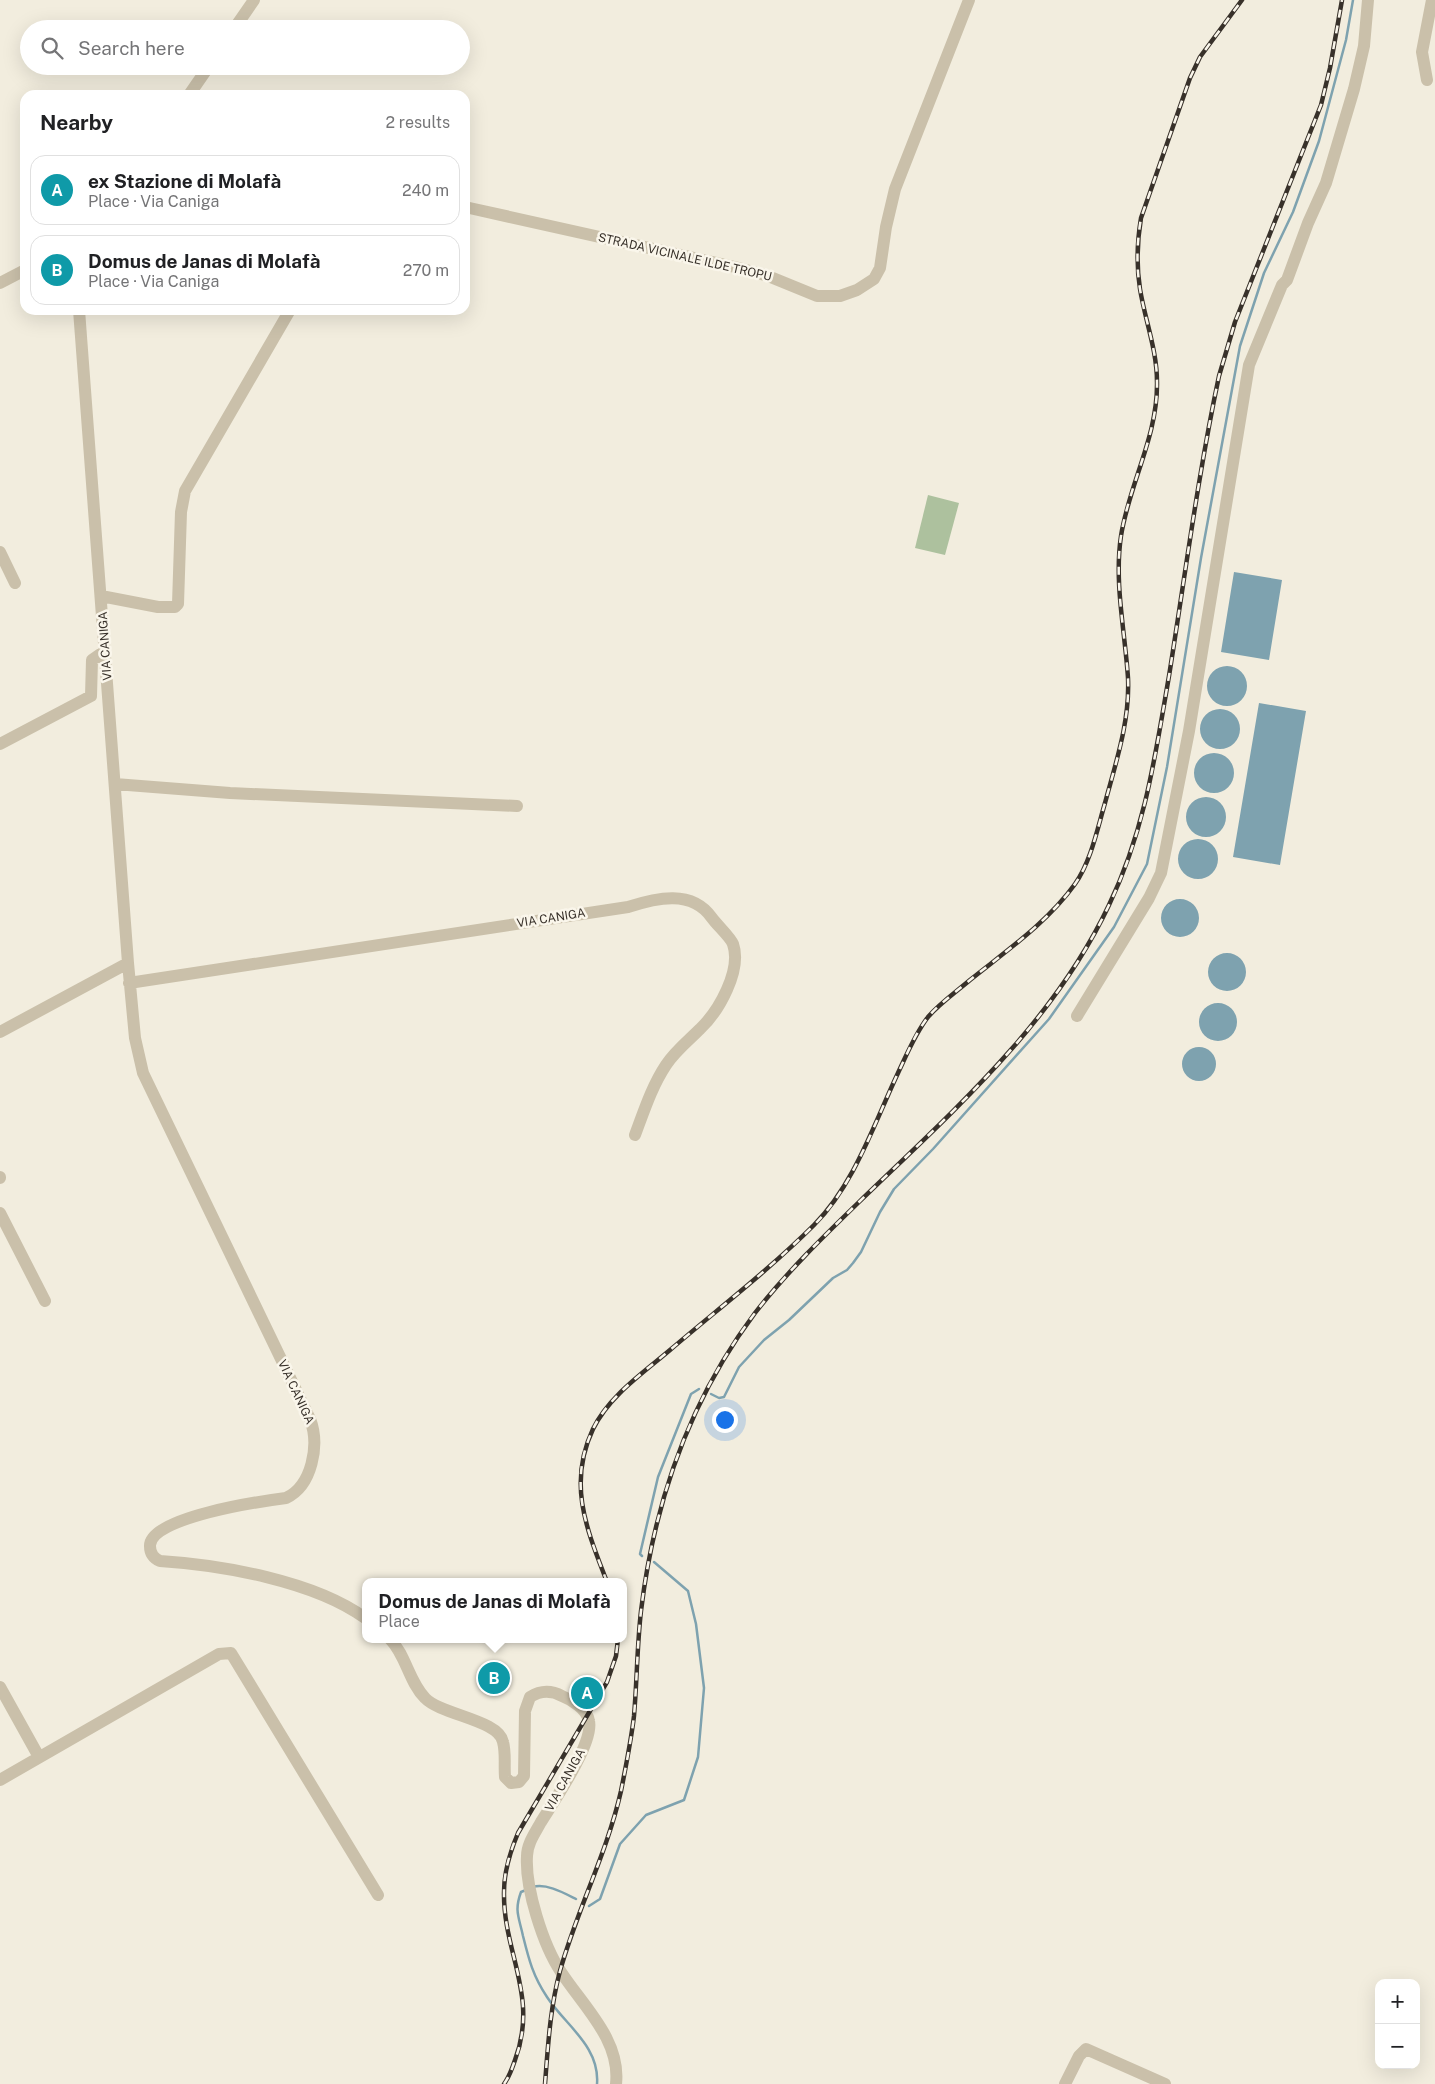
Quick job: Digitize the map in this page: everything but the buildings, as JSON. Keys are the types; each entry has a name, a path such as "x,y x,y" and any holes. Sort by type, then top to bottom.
{"street":[{"path":"240,20 254,0"},
{"name":"STRADA VICINALE ILDE TROPU","path":"470,207 739,268 768,276 817,296 840,296 857,290 874,279 880,268 886,227 895,190 969,0"},
{"path":"1077,1016 1149,898 1161,873 1189,731 1249,365 1282,285 1288,280 1308,223 1326,183 1356,81 1364,46 1368,0"},
{"path":"1428,80 1422,52 1432,0"},
{"path":"193,90 203,75"},
{"path":"0,283 20,273"},
{"name":"VIA CANIGA","path":"79,315 135,1038 143,1073 310,1419 314,1440 308,1472 302,1486 292,1495 286,1498 230,1507 185,1520 157,1533 150,1542 150,1551 155,1559 160,1561 209,1565 309,1590 343,1604 362,1616"},
{"path":"101,596 158,607 175,607 178,604 180,512 185,490 287,315"},
{"path":"0,552 15,583"},
{"path":"0,744 91,696 92,660 105,651"},
{"path":"115,784 194,791 517,806"},
{"name":"VIA CANIGA","path":"130,983 628,907 653,899 683,898 696,903 710,914 720,929 733,942 736,957 735,969 728,987 706,1023 666,1063 652,1090 635,1134"},
{"path":"0,1032 128,963"},
{"path":"0,1214 45,1301"},
{"name":"VIA CANIGA","path":"393,1643 419,1690 428,1702 494,1729 499,1734 504,1743 505,1777 511,1783 519,1782 524,1776 525,1711 530,1698 545,1691 550,1692 575,1703 588,1716 589,1731 581,1755 529,1845 527,1856 532,1895 548,1949 560,1971 611,2045 618,2073 616,2084"},
{"path":"0,1780 219,1654 231,1653 378,1895"},
{"path":"0,1687 39,1757"},
{"path":"1065,2084 1079,2056 1086,2049 1165,2084"}],"green space":[{"path":"928,495 959,503 945,555 915,548"}],"water":[{"path":"1234,572 1282,580 1269,660 1221,652"},
{"path":"1227,666 1241,672 1247,686 1241,700 1227,706 1213,700 1207,686 1213,672"},
{"path":"1259,703 1306,711 1280,865 1233,857"},
{"path":"1224,709 1231,712 1237,718 1240,729 1239,737 1231,746 1224,749 1216,749 1209,746 1201,737 1200,725 1203,718 1212,710"},
{"path":"1218,753 1225,756 1231,762 1234,773 1233,781 1225,790 1218,793 1210,793 1203,790 1195,781 1194,769 1197,762 1206,754"},
{"path":"1202,797 1210,797 1217,800 1223,806 1226,817 1223,828 1217,834 1210,837 1202,837 1195,834 1189,828 1186,821 1186,813 1189,806 1195,800"},
{"path":"1198,839 1212,845 1218,859 1212,873 1198,879 1184,873 1178,859 1184,845"},
{"path":"1180,899 1194,904 1199,918 1194,932 1180,937 1166,932 1161,918 1166,904"},
{"path":"1227,953 1241,958 1246,972 1241,986 1227,991 1213,986 1208,972 1213,958"},
{"path":"1218,1003 1232,1008 1237,1022 1232,1036 1218,1041 1204,1036 1199,1022 1204,1008"},
{"path":"1199,1047 1211,1052 1216,1064 1211,1076 1199,1081 1187,1076 1182,1064 1187,1052"}],"waterway":[{"path":"711,1394 719,1398 724,1397 739,1367 764,1340 789,1320 833,1278 847,1270 853,1263 861,1252 880,1212 894,1189 933,1149 1049,1019 1114,927 1147,864 1167,767 1201,558 1240,346 1264,273 1293,212 1319,141 1346,40 1353,0"},
{"path":"642,1556 640,1554 658,1477 691,1394 699,1389"},
{"path":"589,1906 600,1899 620,1844 646,1815 684,1800 698,1757 704,1688 696,1624 688,1591 654,1562"},
{"path":"533,1887 549,1887 576,1899"},
{"path":"526,1890 521,1892 518,1909 532,1968 547,1997 587,2047 593,2058 597,2084"}],"railway":[{"path":"606,1578 587,1525 581,1488 581,1469 585,1449 600,1417 627,1386 743,1289 814,1225 841,1192 852,1173 912,1044 928,1017 943,1002 1039,924 1064,898 1081,875 1096,834 1125,726 1128,678 1119,589 1119,554 1125,517 1148,441 1156,402 1155,358 1142,301 1138,271 1138,244 1141,218 1190,78 1200,57 1242,0"},
{"path":"545,2084 548,2041 560,1971 608,1837 623,1782 634,1716 641,1611 655,1531 665,1492 693,1417 732,1347 755,1313 779,1284 832,1228 964,1100 1030,1028 1086,948 1109,905 1132,849 1153,764 1169,676 1198,488 1219,376 1235,322 1321,105 1330,68 1342,0"},
{"path":"504,2084 515,2060 521,2037 523,2015 522,1995 505,1914 504,1884 508,1862 518,1833 607,1682 616,1656 618,1643"}],"place":[{"name":"Domus de Janas di Molafà","path":"494,1678"},
{"name":"ex Stazione di Molafà","path":"587,1693"}]}
